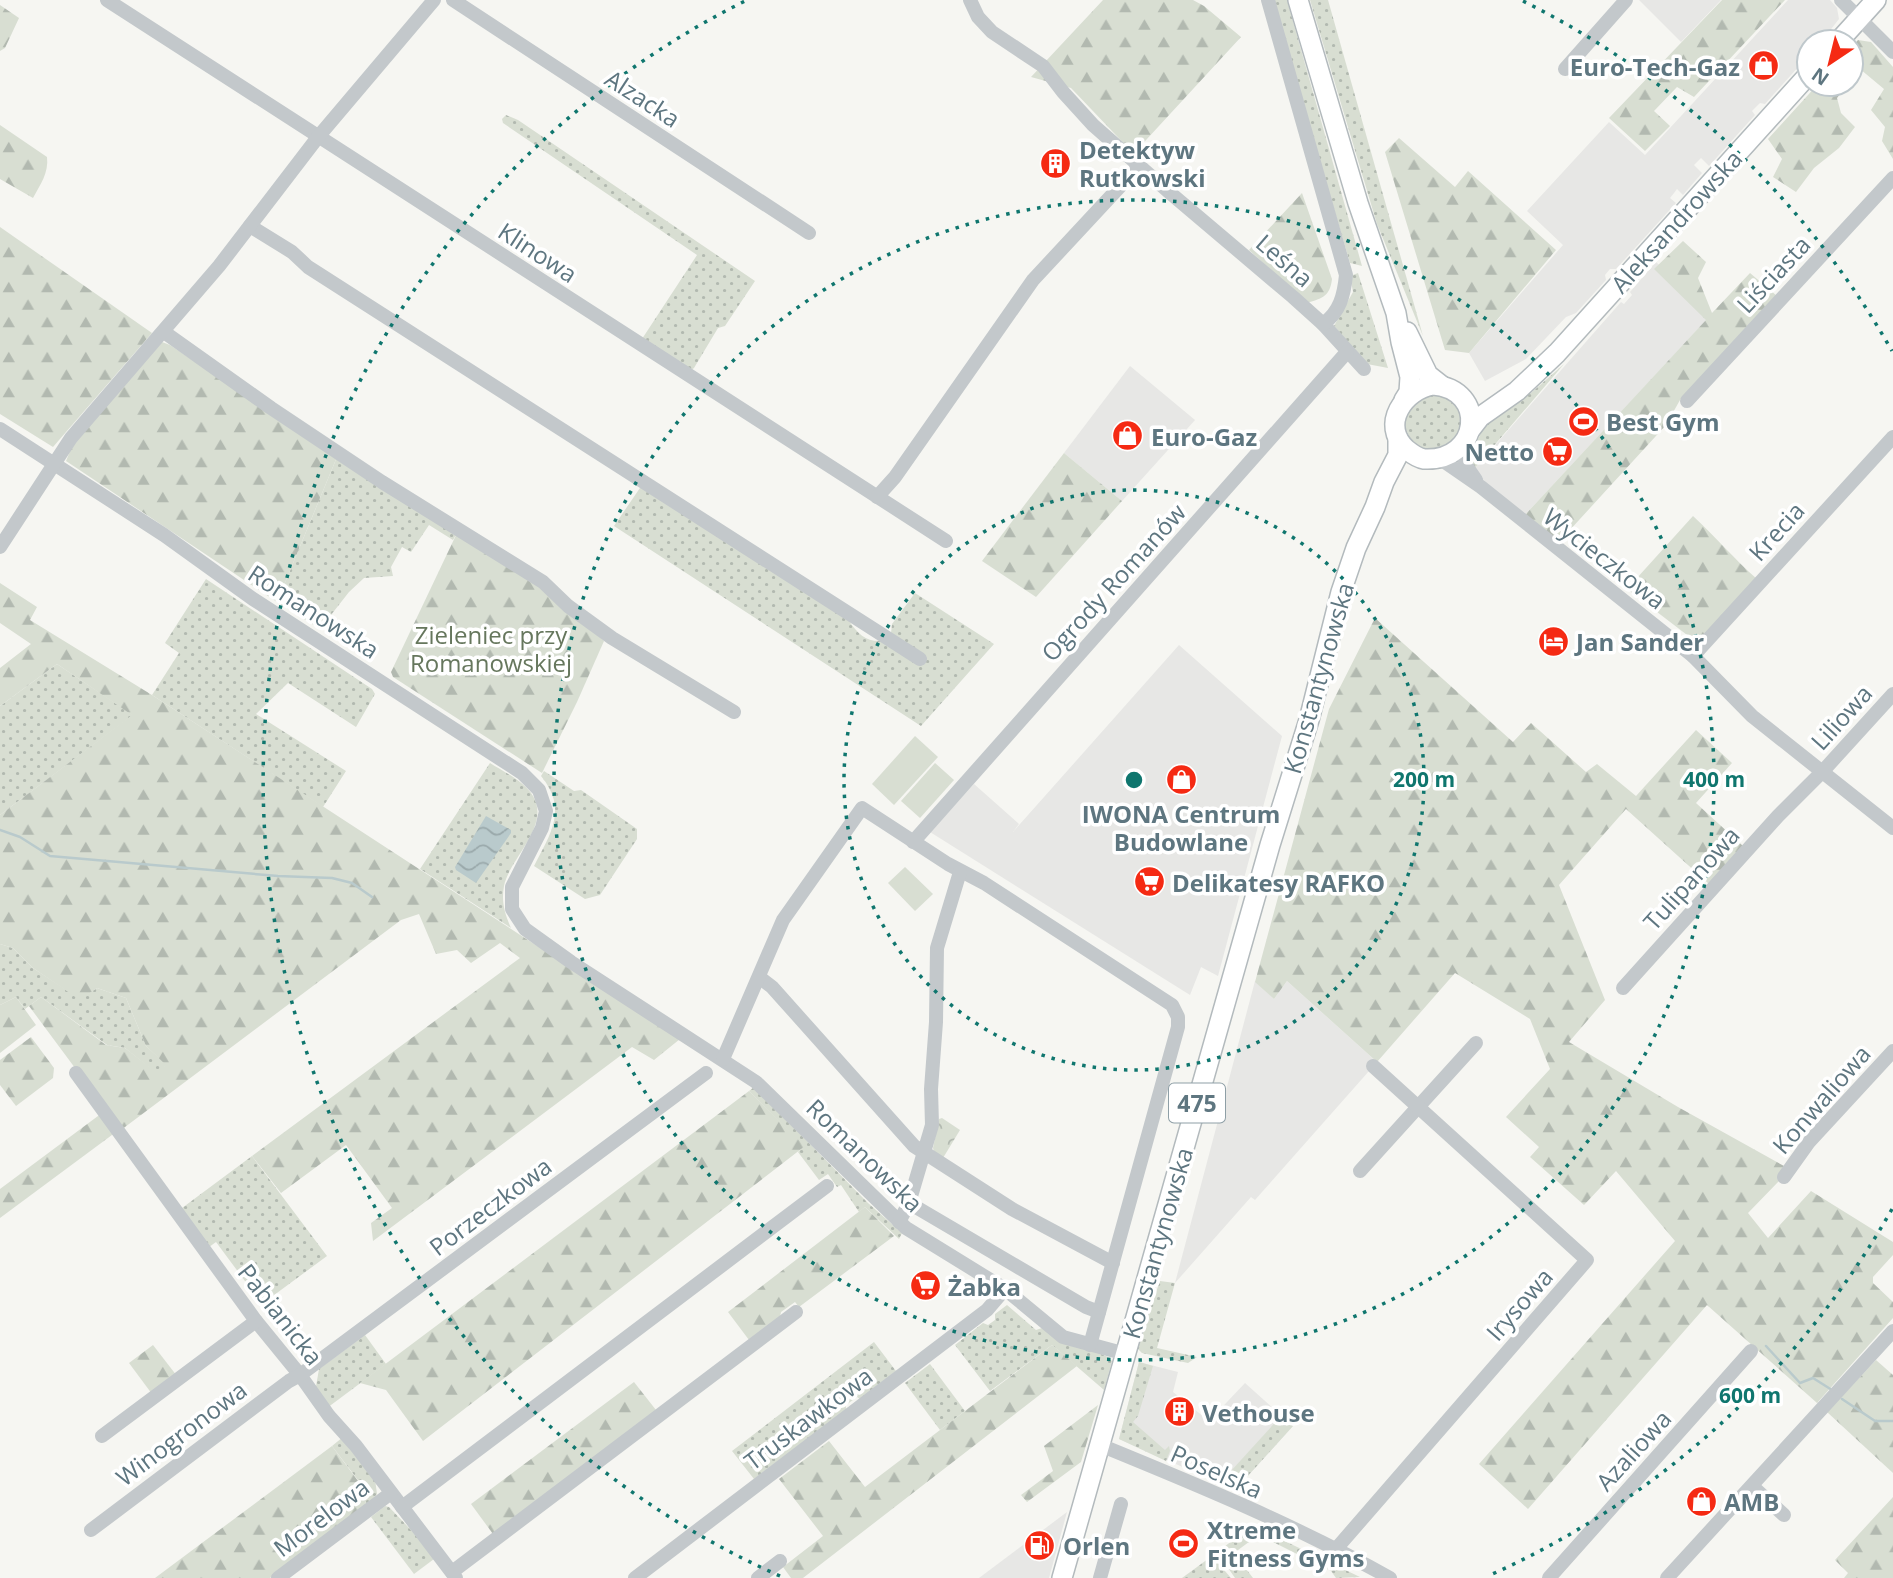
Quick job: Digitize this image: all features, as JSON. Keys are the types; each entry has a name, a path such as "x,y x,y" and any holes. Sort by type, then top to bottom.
{"main road":[{"path":"1298,0 1355,192 1396,313 1410,377 1409,392 1404,400"},
{"path":"1850,28 1876,0"},
{"name":"Aleksandrowska","path":"1466,438 1480,417 1517,391 1542,368 1795,89"},
{"path":"1396,313 1428,375 1460,396 1470,413 1466,438"},
{"name":"Aleksandrowska","path":"1460,396 1472,399 1485,397 1542,368"},
{"path":"1404,400 1424,387 1442,386"},
{"name":"475","path":"1398,440 1395,422 1404,400"},
{"name":"475","path":"1431,458 1456,452 1466,438"},
{"path":"1398,440 1412,454 1431,458"},
{"name":"Konstantynowska","path":"1062,1578 1266,858 1309,720 1341,592 1356,548 1398,455 1398,440"},
{"name":"Konstantynowska","path":"1375,507 1407,469 1431,458"}],"street":[{"name":"Klinowa","path":"107,0 946,541"},
{"path":"0,547 71,438 164,332 318,137 434,0"},
{"name":"Alzacka","path":"453,0 809,233"},
{"name":"Leśna","path":"971,0 978,17 992,32 1043,66 1093,125 1323,324 1364,369"},
{"path":"1268,0 1346,275 1339,307 1323,324"},
{"path":"1564,69 1626,0"},
{"path":"1841,0 1893,52"},
{"path":"877,497 895,477 1033,280 1139,166"},
{"name":"Liściasta","path":"1687,401 1893,177"},
{"path":"250,226 292,252 308,267 920,659"},
{"path":"164,332 260,401 382,482 543,582 568,606 612,638 734,712"},
{"name":"Ogrody Romanów","path":"913,842 1347,352"},
{"name":"Romanowska","path":"0,429 164,535 253,599 502,759 533,783 543,798 545,816 542,828 512,887 512,909 518,922 550,948 723,1059 769,1093 899,1222 1005,1290 1056,1333 1126,1354"},
{"name":"Krecia","path":"1693,656 1893,437"},
{"name":"Wycieczkowa","path":"1466,438 1465,464 1480,487"},
{"name":"Wycieczkowa","path":"1431,458 1480,487 1693,656 1752,716 1893,828"},
{"name":"Liliowa","path":"1823,771 1893,694"},
{"name":"Tulipanowa","path":"1623,988 1778,816 1823,771"},
{"path":"723,1059 783,920 862,808 960,872 984,883 1167,1002 1176,1012 1178,1027 1090,1345"},
{"path":"899,1222 909,1203 932,1125 937,948 960,872"},
{"path":"759,977 772,987 914,1146 1012,1209 1113,1264"},
{"path":"1360,1171 1476,1043"},
{"name":"Konwaliowa","path":"1784,1177 1809,1142 1893,1051"},
{"name":"Irysowa","path":"1336,1549 1587,1260 1373,1066"},
{"name":"Pabianicka","path":"76,1073 256,1321 454,1575"},
{"name":"Porzeczkowa","path":"300,1375 706,1073"},
{"path":"402,1507 827,1186"},
{"path":"909,1203 1026,1273 1099,1312"},
{"name":"Truskawkowa","path":"635,1578 987,1310 1005,1290"},
{"path":"454,1575 796,1312"},
{"path":"102,1436 256,1321"},
{"path":"1667,1578 1893,1331"},
{"name":"Azaliowa","path":"1549,1578 1751,1351"},
{"name":"Winogronowa","path":"91,1530 300,1375"},
{"name":"Poselska","path":"1100,1445 1219,1495 1336,1549 1383,1576"},
{"path":"1752,1486 1784,1515"},
{"name":"Morelowa","path":"278,1578 391,1493"},
{"path":"1100,1578 1121,1504"},
{"path":"758,1578 780,1561"}],"shaded area":[{"path":"1639,0 1721,0 1681,42"},
{"path":"1788,0 1830,0 1837,8 1839,19 1832,28 1795,28 1795,71 1765,104 1760,103 1752,111 1755,115 1709,166 1701,158 1694,165 1702,173 1683,195 1677,189 1670,198 1676,203 1616,269 1610,269 1605,275 1606,280 1576,313 1566,317 1526,359 1485,381 1469,353 1563,245 1527,211 1609,122 1645,155"},
{"path":"1656,262 1712,314 1523,517 1487,486 1474,469 1621,302 1624,304 1632,295 1630,292"},
{"name":"Euro-Gaz","path":"1130,366 1195,420 1122,501 1064,453"},
{"path":"1179,645 1282,736 1218,976 1201,967 1190,995 930,832 974,784 1019,824 1013,832"},
{"path":"1255,981 1274,999 1287,981 1377,1062 1255,1200 1251,1197 1175,1283"},
{"path":"1139,1362 1178,1372 1173,1392 1209,1421 1245,1383 1293,1426 1235,1490 1119,1439"},
{"name":"Orlen","path":"1067,1512 1049,1578 979,1578"}],"green space":[{"path":"1103,0 1193,0 1241,37 1135,152 1132,152 1071,88 1031,77"},
{"path":"1272,0 1287,0 1362,266 1350,263"},
{"path":"1310,0 1328,0 1423,336 1377,224"},
{"path":"1722,0 1785,0 1694,97 1677,87 1654,111 1670,126 1645,151 1609,118"},
{"path":"0,5 19,18 5,48 0,51"},
{"path":"1865,41 1871,42 1893,67 1893,159 1882,141 1885,127 1871,110 1884,89 1865,73"},
{"path":"1805,98 1837,98 1841,113 1855,127 1839,148 1814,168 1796,192 1773,177 1782,159 1768,139"},
{"path":"506,115 518,120 755,281 725,326 718,328 689,372 640,342 697,255 503,123 502,119"},
{"path":"0,125 47,157 45,174 33,198 0,179"},
{"path":"1399,138 1455,187 1468,171 1556,250 1469,353 1445,350 1385,152"},
{"path":"1302,193 1332,279 1325,296 1307,303 1249,250"},
{"path":"0,227 152,333 53,447 0,414"},
{"path":"1683,241 1706,262 1698,278 1712,313 1750,273 1777,296 1680,400 1666,425 1558,543 1523,517 1706,320 1654,269"},
{"path":"1358,273 1388,368 1367,364 1334,326 1353,292 1350,276"},
{"path":"162,342 337,457 277,602 66,461 73,444"},
{"path":"1564,364 1474,469 1471,455 1484,426 1531,393"},
{"path":"1431,394 1441,395 1457,405 1461,426 1459,433 1447,444 1419,452 1405,426 1405,419 1412,407"},
{"path":"1064,453 1122,501 1036,597 982,561"},
{"path":"337,457 457,533 453,540 429,525 411,552 402,547 391,567 393,576 364,578 349,592 320,629 277,602"},
{"path":"642,485 849,621 867,639 882,641 891,633 892,624 915,593 994,644 921,726 614,526"},
{"path":"1693,516 1757,579 1702,640 1691,638 1627,589"},
{"name":"Zieleniec przy Romanowskiej","path":"457,533 542,586 604,641 542,773 393,677 391,672"},
{"path":"206,579 372,689 375,694 356,727 288,683 256,714 346,771 323,807 152,695 179,653 165,643"},
{"path":"0,583 37,607 30,620 152,695 680,1039 654,1060 632,1047 373,1241 371,1223 392,1208 346,1145 281,1193 252,1156 520,958 500,943 471,963 457,950 436,954 419,914 401,920 121,1130 29,1006 41,997 106,1045 125,1048 156,1072 166,1065 146,1046 126,998 97,988 80,1000 33,968 13,948 0,944 0,815 132,715 57,664 0,706 0,668 31,644 0,623"},
{"path":"1375,618 1513,742 1531,723 1586,772 1597,764 1636,796 1696,730 1732,763 1696,803 1743,846 1709,884 1626,809 1559,885 1605,1000 1569,1042 1784,1166 1780,1180 1748,1213 1768,1238 1811,1191 1893,1242 1893,1255 1873,1277 1873,1283 1893,1302 1893,1318 1817,1403 1707,1305 1528,1509 1479,1464 1675,1241 1616,1171 1584,1205 1530,1157 1539,1147 1506,1117 1550,1069 1530,1019 1455,973 1377,1062 1287,981 1274,999 1255,982 1329,709"},
{"path":"57,664 133,715 0,815 0,706"},
{"path":"915,736 938,757 894,805 872,784"},
{"path":"490,763 524,786 533,796 537,807 533,831 504,886 504,908 511,928 420,869"},
{"path":"935,763 954,780 920,818 901,801"},
{"path":"544,771 574,791 581,790 637,829 637,839 600,895 585,899 534,866 554,821 554,799 541,776"},
{"path":"905,867 933,894 915,911 888,883"},
{"path":"0,944 13,948 33,968 80,999 97,988 126,998 146,1046 167,1065 156,1073 125,1048 107,1045 41,997 25,1009 16,997 0,1005"},
{"path":"16,997 36,1025 0,1053 0,1005"},
{"path":"31,1037 54,1068 53,1078 16,1106 0,1085 0,1060"},
{"path":"754,1087 868,1203 902,1233 899,1239 865,1207 859,1212 841,1185 837,1187 828,1174 819,1180 798,1152 804,1146 749,1091"},
{"path":"749,1091 805,1146 423,1441 386,1390 360,1383"},
{"path":"102,1113 116,1132 0,1218 0,1189"},
{"path":"942,1118 960,1130 943,1158 934,1152 933,1148 939,1119"},
{"path":"252,1156 327,1256 262,1304 216,1242 205,1250 178,1211"},
{"path":"865,1207 894,1236 799,1307 795,1302 781,1312 780,1317 749,1340 728,1312"},
{"path":"1160,1281 1175,1283 1157,1348 1197,1357 1188,1363 1142,1353 1136,1347"},
{"path":"1007,1305 1036,1330 1042,1328 1108,1357 1112,1361 1104,1390 1052,1345 990,1391 955,1345 983,1323 988,1325 995,1320 995,1314"},
{"path":"365,1335 386,1364 327,1408 315,1392 319,1369"},
{"path":"874,1342 896,1371 860,1399 857,1397 846,1405 846,1410 754,1479 732,1451"},
{"path":"153,1345 177,1376 152,1394 129,1363"},
{"path":"1052,1345 1077,1366 803,1578 791,1578 783,1567 823,1536 779,1479 829,1441 865,1487"},
{"path":"1876,1360 1893,1375 1893,1473 1827,1412"},
{"path":"1139,1362 1153,1366 1138,1416 1133,1422 1165,1450 1169,1446 1166,1461 1119,1439"},
{"path":"930,1364 965,1411 940,1430 905,1383"},
{"path":"634,1382 656,1410 493,1534 471,1504"},
{"path":"1098,1405 1081,1462 1027,1502 1021,1495 1053,1471 1044,1446"},
{"path":"1281,1416 1293,1426 1235,1490 1220,1483"},
{"path":"343,1437 375,1479 377,1494 365,1508 367,1492 332,1446"},
{"path":"332,1446 367,1493 365,1508 270,1578 155,1578"},
{"path":"1893,1497 1893,1578 1844,1578 1848,1573 1835,1560"},
{"path":"385,1506 412,1531 434,1559 414,1574 371,1517"},
{"path":"1251,1526 1266,1533 1263,1539 1257,1536 1234,1553 1253,1578 1235,1578 1217,1552 1221,1549 1228,1559 1225,1562 1231,1569 1237,1564 1224,1547"},
{"path":"1272,1535 1360,1577 1336,1578 1331,1571 1269,1540"},
{"path":"1212,1556 1231,1578 1182,1578"}],"water":[{"path":"486,816 511,830 511,833 476,883 455,867"}],"waterway":[{"path":"0,830 20,837 50,856 278,876 332,878 352,883 372,897"},
{"path":"1766,1346 1800,1383 1813,1378 1832,1390"},
{"path":"1842,1399 1875,1421 1893,1421"}],"place":[{"name":"Euro-Tech-Gaz","path":"1763,66"},
{"name":"Detektyw Rutkowski","path":"1056,163"},
{"name":"Best Gym","path":"1583,421"},
{"name":"Euro-Gaz","path":"1128,436"},
{"name":"Netto","path":"1557,451"},
{"name":"Jan Sander","path":"1553,641"},
{"name":"IWONA Centrum Budowlane","path":"1181,779"},
{"name":"Delikatesy RAFKO","path":"1149,882"},
{"name":"Żabka","path":"925,1286"},
{"name":"Vethouse","path":"1179,1412"},
{"name":"AMB","path":"1701,1501"},
{"name":"Xtreme Fitness Gyms","path":"1184,1543"},
{"name":"Orlen","path":"1040,1545"}]}
